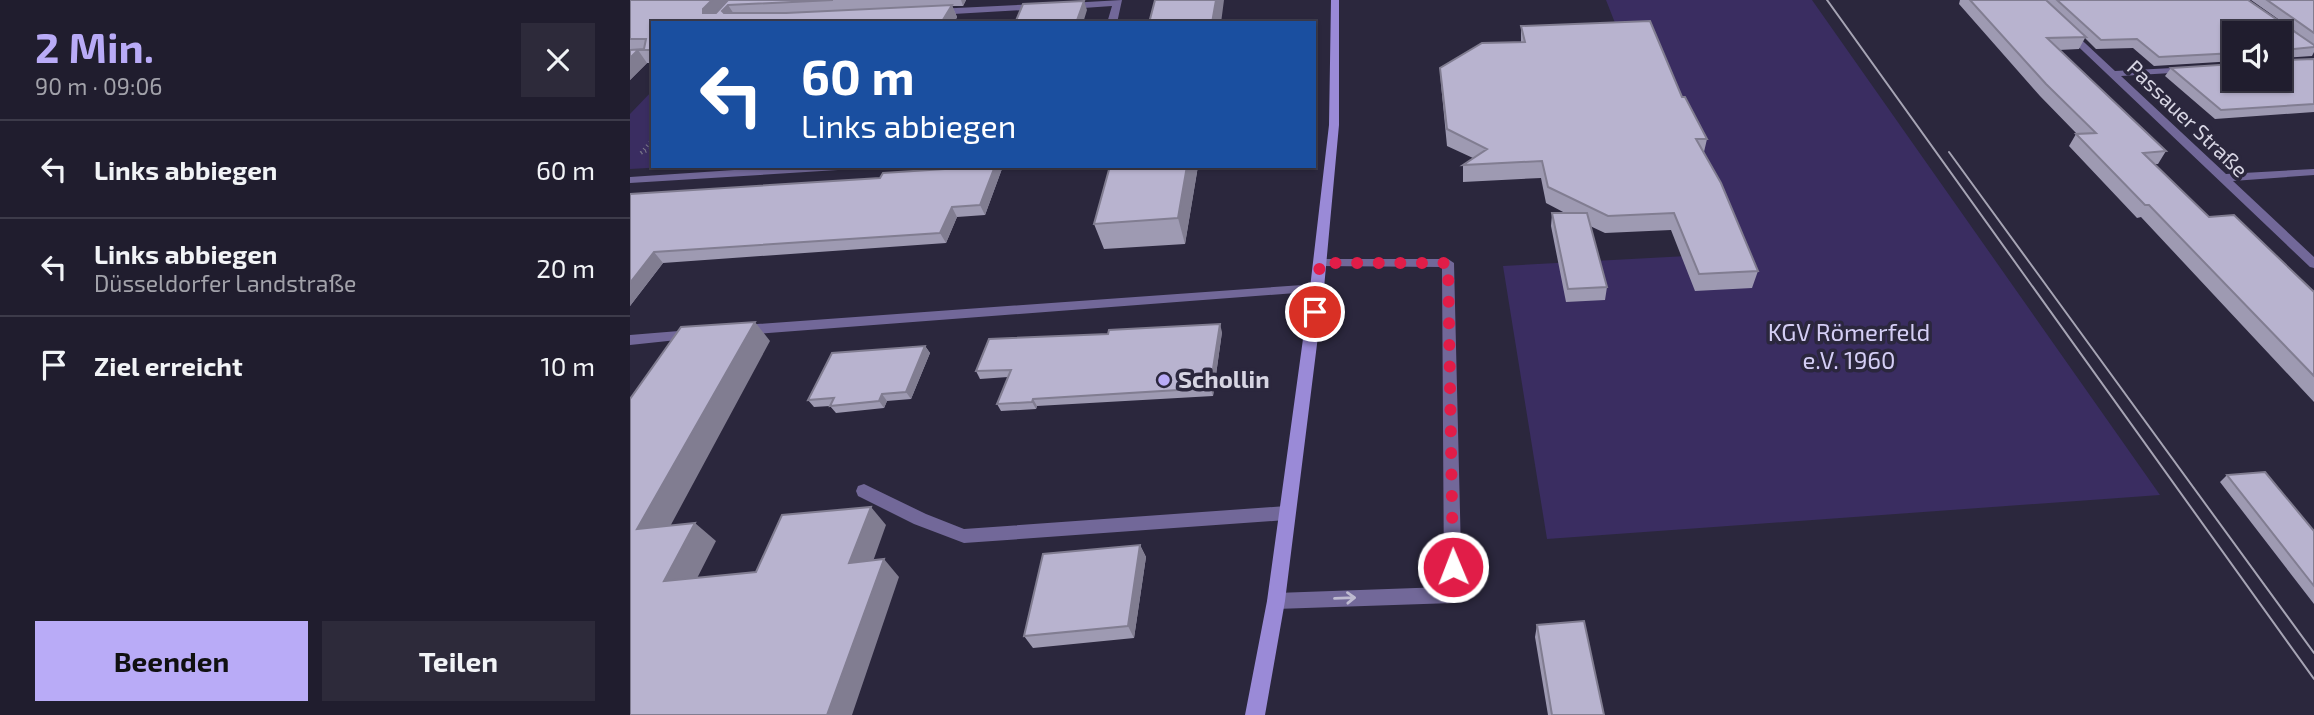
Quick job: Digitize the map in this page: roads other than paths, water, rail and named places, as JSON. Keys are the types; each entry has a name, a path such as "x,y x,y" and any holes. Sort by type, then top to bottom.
{"main road":[{"path":"1255,715 1276,601 1286,513 1307,382 1334,125 1335,0"}],"street":[{"path":"1064,6 1118,2 1113,21"},
{"path":"929,13 1050,7"},
{"name":"Passauer Straße","path":"2055,19 2314,264"},
{"path":"2113,74 2194,69"},
{"path":"630,180 822,168"},
{"path":"2221,178 2314,172"},
{"path":"1276,601 1453,595 1448,263 1320,263"},
{"path":"630,340 1317,288"},
{"path":"864,491 920,520 964,536 1286,513"}],"tram line":[{"path":"1827,0 2314,679"},
{"path":"1949,152 2314,653"}],"place":[{"name":"Schollin","path":"1164,380"}],"park label":[{"name":"KGV Römerfeld e.V. 1960","path":"1849,347"}]}
